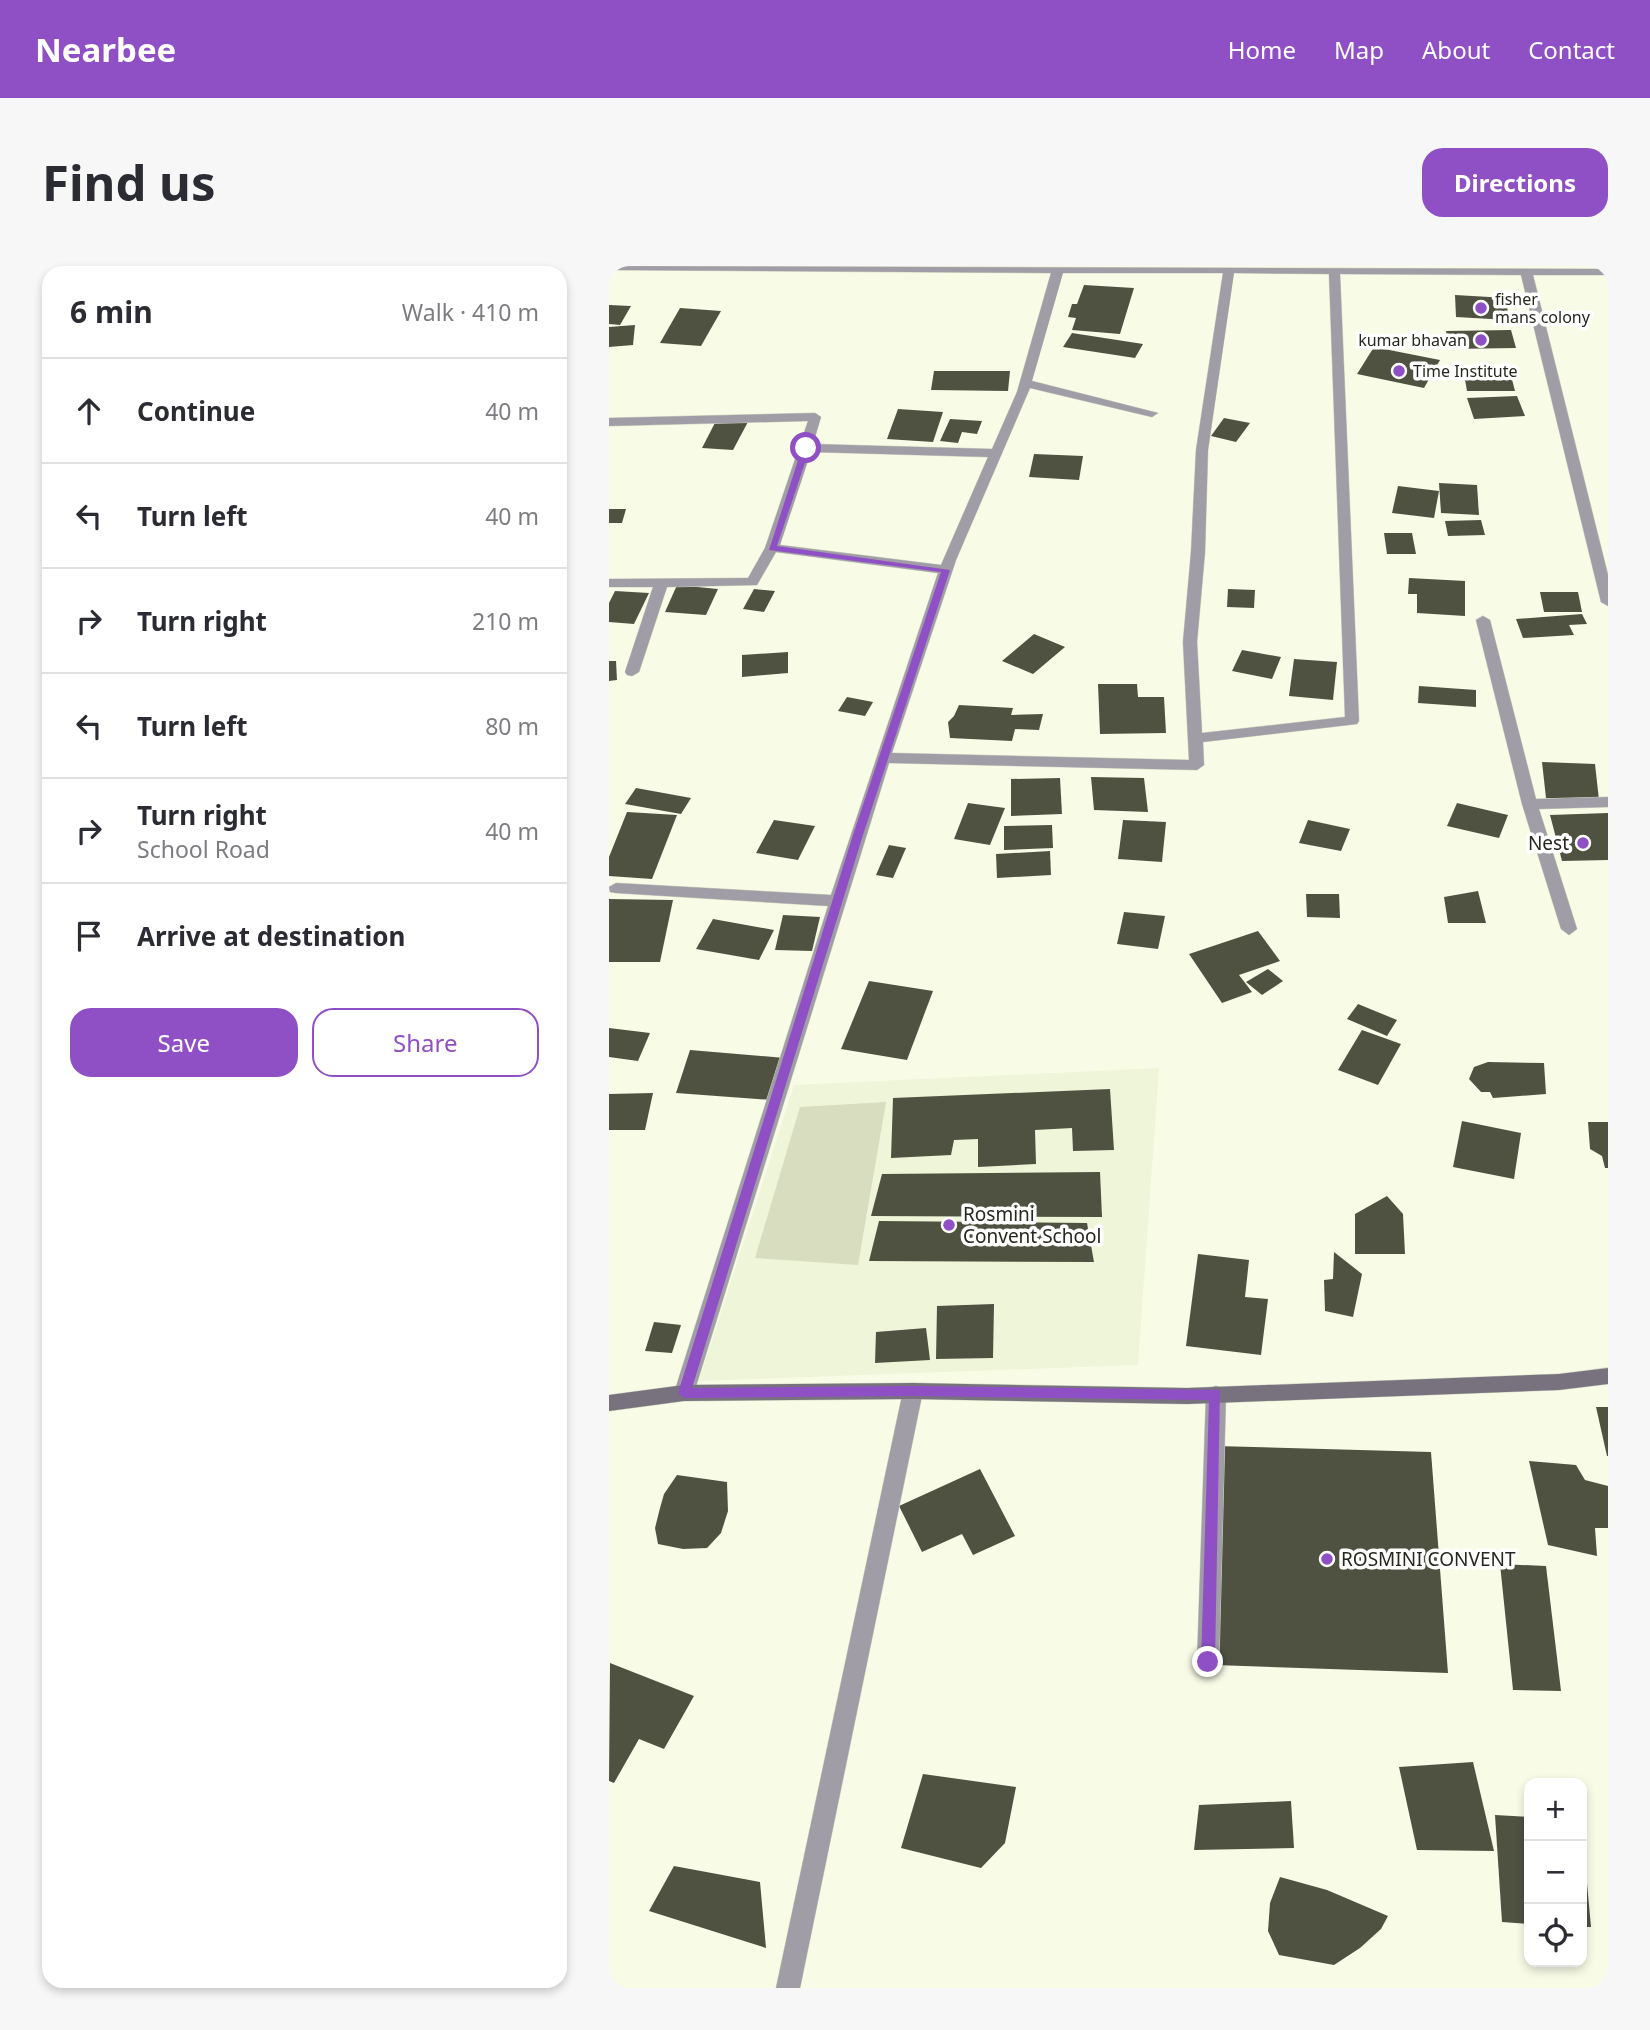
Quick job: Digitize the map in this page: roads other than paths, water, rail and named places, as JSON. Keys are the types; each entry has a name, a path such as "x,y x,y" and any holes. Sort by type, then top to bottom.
{"main road":[{"path":"609,1403 684,1393 913,1391 1187,1396 1559,1382 1608,1376"}],"street":[{"path":"609,267 1608,272"},
{"path":"684,1393 837,901 946,570 1026,383 1058,269"},
{"path":"884,758 1197,765 1190,642 1198,552 1202,450 1229,270"},
{"path":"1195,738 1352,721 1334,270"},
{"path":"1526,271 1608,602"},
{"path":"1026,383 1152,413"},
{"path":"609,422 815,417 772,548 752,582 609,583"},
{"path":"806,448 996,453"},
{"path":"772,548 946,570"},
{"path":"632,672 661,583"},
{"path":"1483,620 1530,804 1569,929"},
{"path":"1530,804 1608,802"},
{"path":"616,888 837,901"},
{"path":"788,1988 913,1391"},
{"path":"1208,1662 1216,1394"}],"place":[{"name":"fisher mans colony","path":"1481,308"},
{"name":"kumar bhavan","path":"1481,340"},
{"name":"Time Institute","path":"1399,371"},
{"name":"Nest","path":"1583,843"},
{"name":"Rosmini Convent School","path":"949,1225"},
{"name":"ROSMINI CONVENT","path":"1327,1559"}]}
